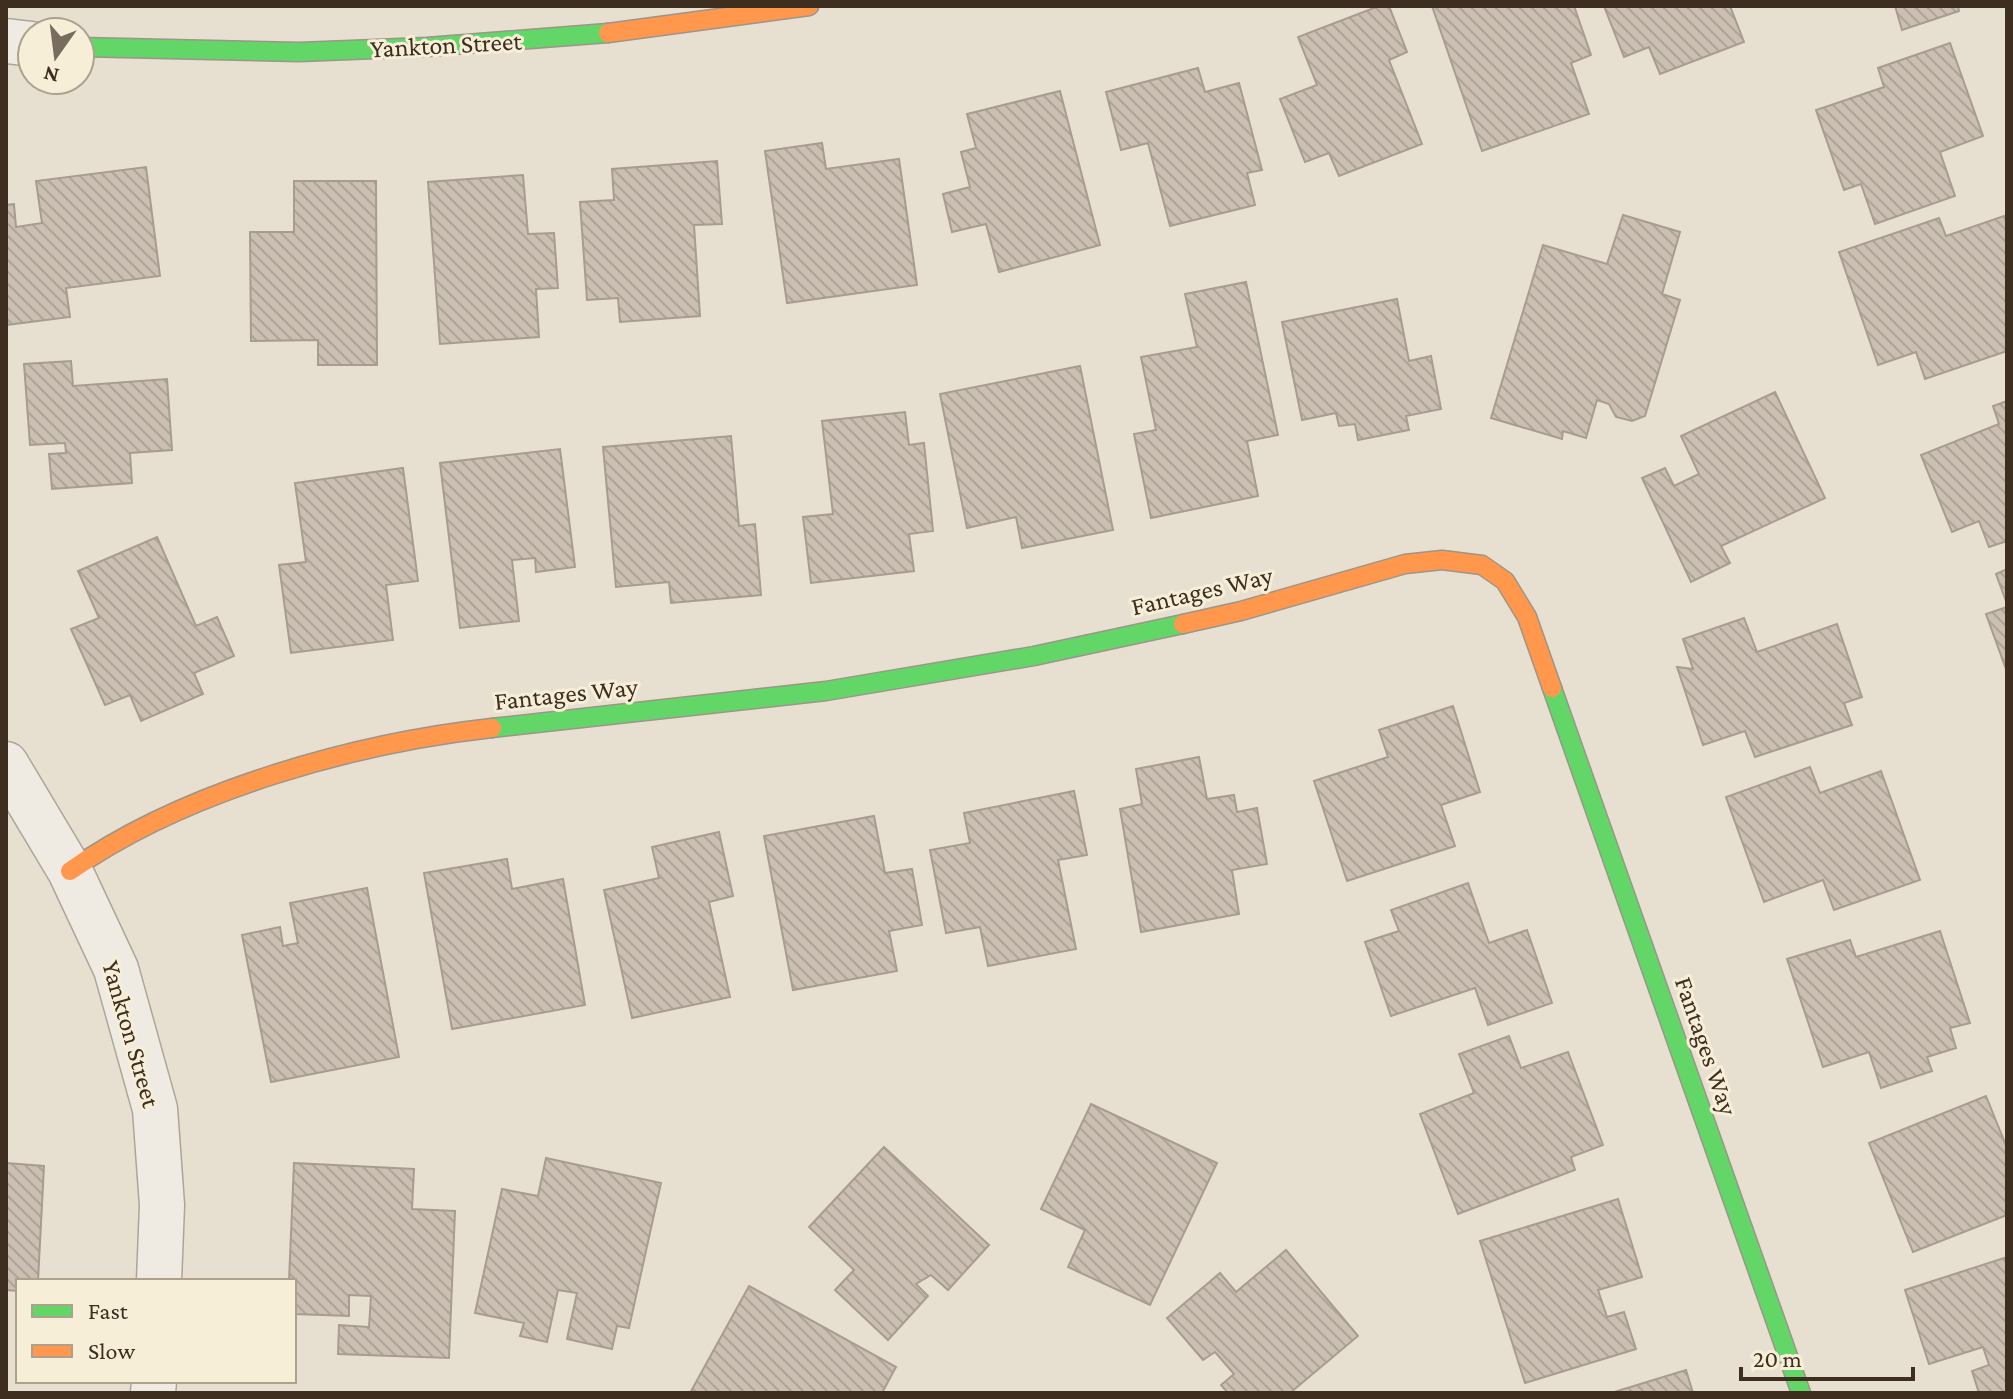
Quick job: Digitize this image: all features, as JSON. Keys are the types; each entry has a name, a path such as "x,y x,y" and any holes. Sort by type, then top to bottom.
{"street":[{"name":"Yankton Street","path":"96,47 297,52 473,46 706,23 809,6"},
{"name":"Fantages Way","path":"70,871 104,847 210,798 319,761 431,735 841,689 1034,656 1241,611 1405,564 1442,560 1482,565 1505,581 1527,617 1801,1393"},
{"name":"Yankton Street","path":"6,764 70,871 116,969 155,1109 162,1205 159,1279"}],"building":[{"path":"1379,6 1389,6 1407,52 1389,60 1422,144 1339,176 1329,153 1305,162 1280,99 1317,85 1298,37"},
{"path":"1432,6 1574,6 1591,55 1571,63 1589,114 1482,151"},
{"path":"1604,6 1730,6 1744,42 1660,74 1649,47 1624,57"},
{"path":"1895,6 1958,6 1959,11 1902,30"},
{"path":"1950,43 1983,136 1940,152 1955,196 1875,224 1861,184 1844,190 1816,110 1884,87 1878,68"},
{"path":"1198,68 1205,92 1239,83 1262,170 1247,173 1255,205 1170,226 1148,143 1121,150 1106,92"},
{"path":"1060,91 1100,245 999,272 986,224 952,232 943,194 970,187 961,152 976,148 967,114"},
{"path":"822,143 826,169 899,159 917,285 787,303 765,151"},
{"path":"717,161 722,224 694,225 700,316 620,322 618,298 587,300 580,202 614,200 612,169"},
{"path":"146,167 160,276 66,288 70,317 6,325 6,205 14,204 16,227 42,223 36,181"},
{"path":"523,175 528,234 554,233 558,288 536,289 539,337 440,344 428,182"},
{"path":"294,181 376,181 377,365 318,365 318,340 251,341 250,232 294,232"},
{"path":"1623,215 1680,232 1662,294 1680,300 1645,416 1632,421 1616,417 1609,404 1597,400 1586,438 1563,431 1562,439 1491,418 1543,245 1607,264"},
{"path":"2004,216 2007,224 2007,351 1925,379 1916,352 1878,365 1839,252 1939,218 1946,236"},
{"path":"1246,282 1278,435 1247,441 1258,496 1151,518 1134,434 1156,430 1141,357 1197,347 1185,294"},
{"path":"1397,299 1409,361 1431,356 1441,409 1406,416 1409,430 1358,440 1355,424 1339,426 1336,413 1302,420 1282,322"},
{"path":"71,361 73,386 167,379 172,450 130,453 132,483 52,489 49,454 66,453 65,443 30,445 24,364"},
{"path":"1080,366 1113,530 1022,548 1016,517 967,528 940,394"},
{"path":"1775,392 1825,498 1721,546 1730,563 1691,582 1642,478 1665,468 1674,486 1699,474 1681,436"},
{"path":"2007,401 2007,541 1989,547 1979,521 1952,532 1921,455 1999,424 1993,406"},
{"path":"905,412 909,445 924,443 933,531 909,534 914,571 811,583 803,517 833,514 822,421"},
{"path":"731,436 739,526 755,524 761,595 671,603 669,582 616,587 603,447"},
{"path":"560,449 575,567 536,572 535,558 512,560 519,621 460,628 440,463"},
{"path":"403,468 418,581 386,585 393,640 291,653 279,565 306,562 295,483"},
{"path":"157,537 196,626 217,617 234,656 194,673 203,694 141,721 130,695 105,705 71,629 99,618 78,571"},
{"path":"2007,569 2007,604 1996,574"},
{"path":"2007,607 2007,672 1986,614"},
{"path":"1744,618 1757,652 1837,624 1862,697 1844,703 1852,725 1755,757 1745,731 1703,745 1677,667 1693,669 1683,639"},
{"path":"1453,706 1480,792 1441,805 1455,846 1347,881 1314,781 1388,757 1379,730"},
{"path":"1199,757 1207,799 1234,795 1237,812 1257,808 1267,864 1232,870 1239,914 1141,932 1120,809 1142,804 1136,769"},
{"path":"1810,767 1820,793 1881,771 1920,880 1834,910 1823,880 1764,902 1726,797"},
{"path":"1074,791 1087,855 1058,860 1076,949 988,966 980,927 946,933 930,850 970,843 964,813"},
{"path":"874,816 885,873 912,869 922,925 889,931 897,971 793,990 764,836"},
{"path":"719,832 733,896 709,902 730,997 632,1018 604,890 659,878 652,847"},
{"path":"507,859 512,889 563,879 585,1005 452,1029 424,873"},
{"path":"1468,883 1489,943 1527,930 1552,1003 1488,1025 1475,988 1391,1016 1365,942 1399,931 1391,910"},
{"path":"367,888 399,1057 271,1082 242,935 280,927 283,946 298,943 290,903"},
{"path":"1940,931 1970,1023 1950,1028 1956,1048 1927,1057 1932,1071 1881,1088 1869,1052 1823,1067 1787,959 1850,940 1856,957"},
{"path":"1509,1036 1521,1068 1568,1052 1603,1145 1571,1157 1575,1170 1458,1214 1420,1114 1474,1093 1459,1054"},
{"path":"1986,1096 2007,1148 2007,1215 1913,1252 1869,1143"},
{"path":"1091,1104 1217,1163 1150,1305 1068,1267 1085,1230 1041,1209"},
{"path":"884,1147 989,1245 948,1290 931,1275 916,1284 928,1296 888,1340 835,1290 854,1270 809,1227"},
{"path":"546,1158 661,1183 629,1328 617,1326 612,1349 567,1339 577,1293 558,1290 547,1342 520,1336 524,1323 475,1313 502,1189 538,1196"},
{"path":"6,1163 44,1166 38,1279 16,1279 16,1291 6,1290"},
{"path":"294,1163 414,1169 412,1209 455,1211 449,1358 338,1354 339,1325 369,1327 371,1296 349,1295 349,1316 296,1314 296,1279 289,1279"},
{"path":"1618,1199 1642,1277 1598,1290 1607,1317 1624,1312 1636,1349 1525,1383 1480,1241"},
{"path":"1286,1250 1358,1336 1290,1393 1228,1393 1221,1385 1234,1374 1215,1352 1203,1360 1167,1318 1220,1273 1236,1292"},
{"path":"2007,1257 2007,1393 1979,1393 1972,1371 1989,1365 1983,1347 1929,1364 1905,1290"},
{"path":"749,1286 896,1367 882,1393 690,1393"},
{"path":"1686,1370 1693,1393 1611,1393"}],"traffic: fast":[{"path":"96,47 299,52 427,47 608,33"},
{"path":"492,728 826,691 1034,656 1183,624"},
{"path":"1552,688 1801,1393"}],"traffic: slow":[{"path":"608,33 809,6"},
{"path":"1183,624 1241,611 1405,564 1442,560 1482,565 1505,581 1527,617 1552,688"},
{"path":"70,871 164,817 272,775 384,745 492,728"}]}
